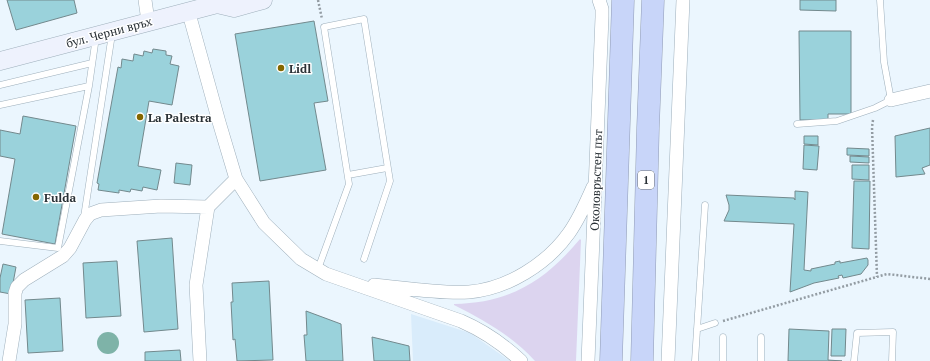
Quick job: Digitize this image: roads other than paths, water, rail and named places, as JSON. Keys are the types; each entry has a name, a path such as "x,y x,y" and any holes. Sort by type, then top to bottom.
{"highway":[{"name":"Околовръстен път","path":"611,361 623,0"},
{"name":"1","path":"642,361 653,0"}],"main road":[{"name":"бул. Черни връх","path":"0,61 219,2 234,8 263,0"}],"street":[{"path":"145,0 148,21"},
{"name":"Околовръстен път","path":"588,361 602,16 602,9 599,0"},
{"path":"668,361 683,0"},
{"path":"188,10 236,179 264,223 302,259 326,274 461,321 477,328 495,339 521,361"},
{"path":"891,100 930,91"},
{"path":"200,361 196,285 208,207 236,179"},
{"path":"354,284 469,292 483,290 510,280 533,268 558,247 570,233 596,181"},
{"path":"9,361 15,324 15,293 17,287 24,280 63,256 70,248 90,214 101,210 161,206 208,207"}],"lane":[{"path":"798,124 837,121 875,108 891,100 884,62 880,0"},
{"path":"318,269 349,184 324,27 364,19 390,181 364,259"},
{"path":"0,241 58,248 89,86 92,62 104,34"},
{"path":"84,222 104,34"},
{"path":"0,85 92,62"},
{"path":"0,105 89,86"},
{"path":"348,175 387,168"},
{"path":"695,361 705,205"},
{"path":"696,329 715,323"},
{"path":"854,361 856,334 893,332 892,361"},
{"path":"723,361 724,336"},
{"path":"761,337 761,361"}],"place":[{"name":"Lidl","path":"281,68"},
{"name":"La Palestra","path":"140,117"},
{"name":"Fulda","path":"36,197"}]}
